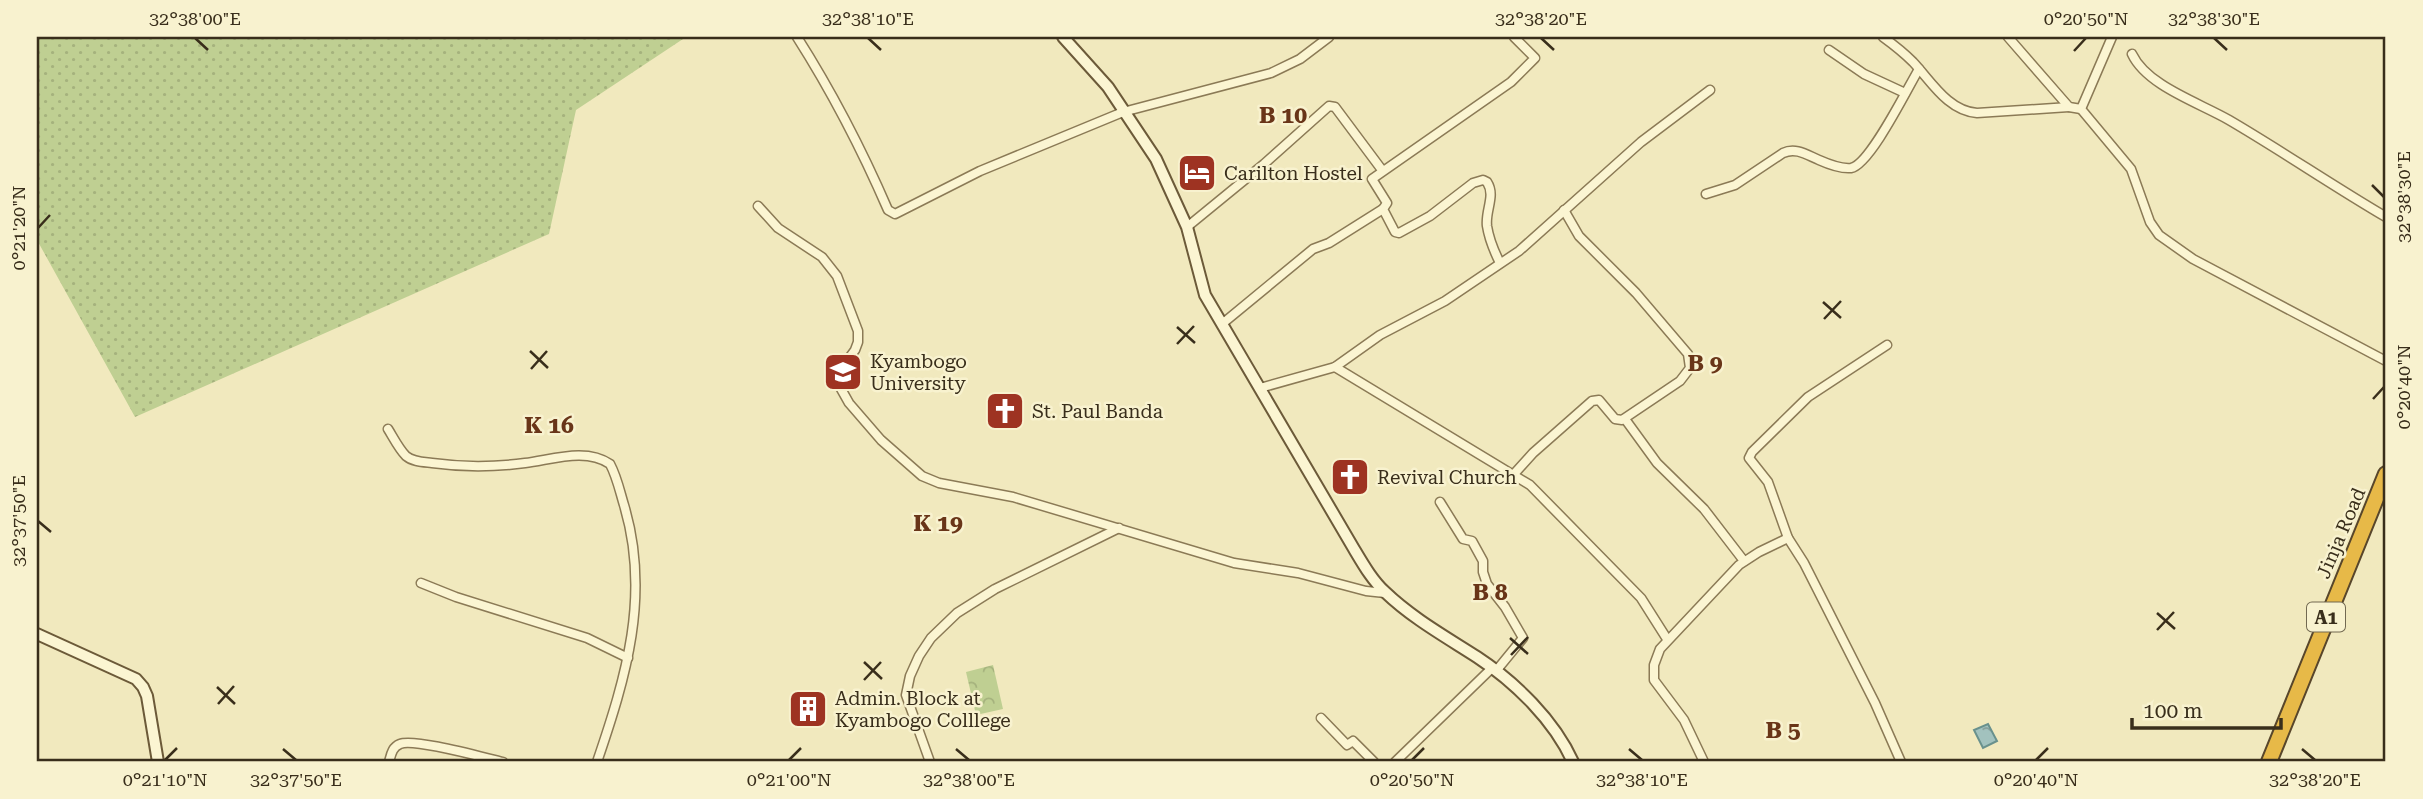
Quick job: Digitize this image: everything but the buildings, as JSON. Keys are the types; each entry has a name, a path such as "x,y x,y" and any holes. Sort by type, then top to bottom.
{"highway":[{"name":"Jinja Road","path":"2269,762 2386,474"}],"street":[{"path":"797,37 842,113 888,211 895,214 980,171 1123,111 1271,73 1300,59 1329,37"},
{"path":"1063,37 1108,87 1156,159 1187,228 1205,295 1354,549 1385,593 1424,624 1494,669 1539,711 1563,743 1573,762"},
{"path":"1222,324 1314,249 1329,243 1383,209 1387,203 1372,179 1456,122 1524,70 1535,58 1514,37"},
{"path":"1883,37 1948,100 1970,113 2069,107 2081,109 2131,169 2150,222 2159,235 2180,252 2386,360"},
{"path":"2008,37 2069,107"},
{"path":"2081,109 2112,37"},
{"path":"1829,50 1864,74 1905,93"},
{"path":"2132,54 2143,69 2172,91 2228,119 2386,217"},
{"path":"1706,194 1735,185 1783,153 1792,150 1840,167 1854,167 1889,122 1919,69"},
{"path":"1260,388 1335,367 1389,330 1437,307 1519,251 1653,132 1710,90"},
{"path":"1187,228 1329,106 1335,107 1382,170"},
{"path":"1383,209 1395,232 1399,233 1430,216 1473,183 1484,181 1491,194 1487,224 1500,262"},
{"path":"758,206 778,228 822,257 836,276 858,331 855,350 841,369 840,387 849,403 905,463 922,476 939,483 1013,497 1234,563 1298,573 1366,591 1385,593"},
{"path":"1514,474 1532,453 1594,399 1599,400 1617,420 1625,419 1688,373 1690,359 1636,293 1579,236 1564,210"},
{"path":"1887,345 1808,397 1749,455 1749,460 1768,482 1788,538 1804,563 1875,703 1901,762"},
{"path":"1335,367 1530,485 1627,582 1650,610 1667,639"},
{"path":"1625,419 1657,463 1704,509 1744,561"},
{"path":"388,429 407,457 425,462 469,465 588,457 610,464 628,518 637,584 636,611 615,710 597,762"},
{"path":"1395,762 1523,638 1505,607 1486,584 1483,561 1472,541 1463,539 1440,502"},
{"path":"930,762 906,695 910,676 931,638 957,613 995,589 1119,528"},
{"path":"1704,762 1684,720 1654,680 1654,665 1660,649 1744,561 1788,538"},
{"path":"421,583 490,609 587,638 628,658"},
{"path":"37,634 127,674 143,687 147,696 158,762"},
{"path":"1321,718 1347,745 1353,741 1374,762"},
{"path":"389,762 397,745 405,743 503,762"}],"green space":[{"path":"37,37 686,37 576,110 549,234 135,417 37,240"},
{"path":"993,665 1003,709 976,715 966,672"}],"water":[{"path":"1988,724 1997,741 1983,748 1974,730"}],"place":[{"name":"Carilton Hostel","path":"1197,173"},
{"name":"Kyambogo University","path":"843,372"},
{"name":"St. Paul Banda","path":"1005,411"},
{"name":"Revival Church","path":"1350,477"},
{"name":"Admin. Block at Kyambogo Colllege","path":"808,709"}],"district":[{"name":"B 10","path":"1283,115"},
{"name":"B 9","path":"1705,363"},
{"name":"K 16","path":"549,425"},
{"name":"K 19","path":"938,523"},
{"name":"B 8","path":"1490,592"},
{"name":"B 5","path":"1783,730"}]}
